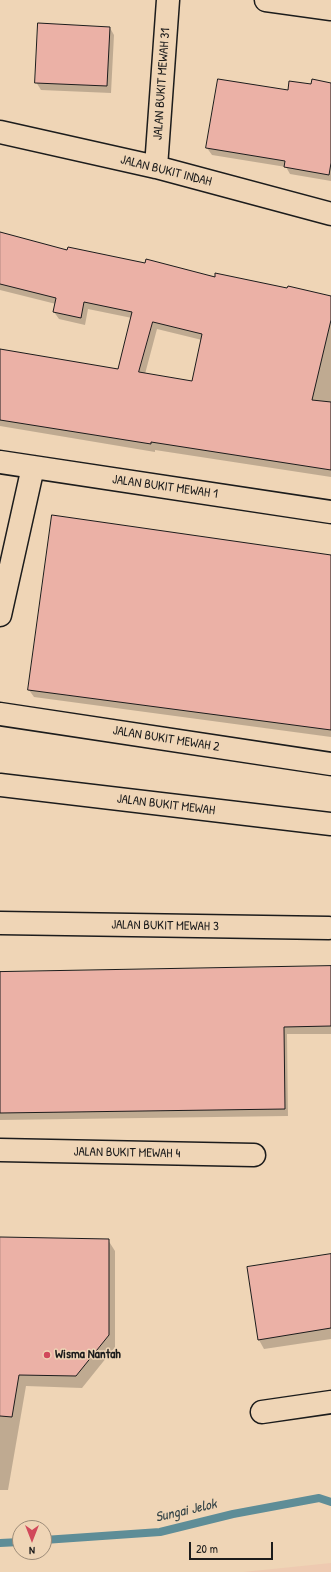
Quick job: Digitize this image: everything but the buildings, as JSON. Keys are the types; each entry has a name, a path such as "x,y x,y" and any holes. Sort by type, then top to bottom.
{"street":[{"name":"JALAN BUKIT MEWAH 31","path":"156,167 168,0"},
{"path":"266,0 331,9"},
{"name":"JALAN BUKIT INDAH","path":"0,132 156,167 331,214"},
{"name":"JALAN BUKIT MEWAH 1","path":"0,462 331,512"},
{"path":"0,616 33,467"},
{"name":"JALAN BUKIT MEWAH 2","path":"0,714 331,764"},
{"name":"JALAN BUKIT MEWAH","path":"0,785 331,824"},
{"name":"JALAN BUKIT MEWAH 3","path":"0,923 329,928"},
{"name":"JALAN BUKIT MEWAH 4","path":"0,1150 254,1156"},
{"path":"262,1412 331,1402"}],"shaded area":[{"path":"331,1563 331,1572 243,1572"}],"waterway":[{"name":"Sungai Jelok","path":"52,1539 160,1532 233,1514 319,1498 331,1502"},
{"name":"Sungai Jelok","path":"0,1543 12,1542"}],"place":[{"name":"Wisma Nantah","path":"47,1355"}]}
